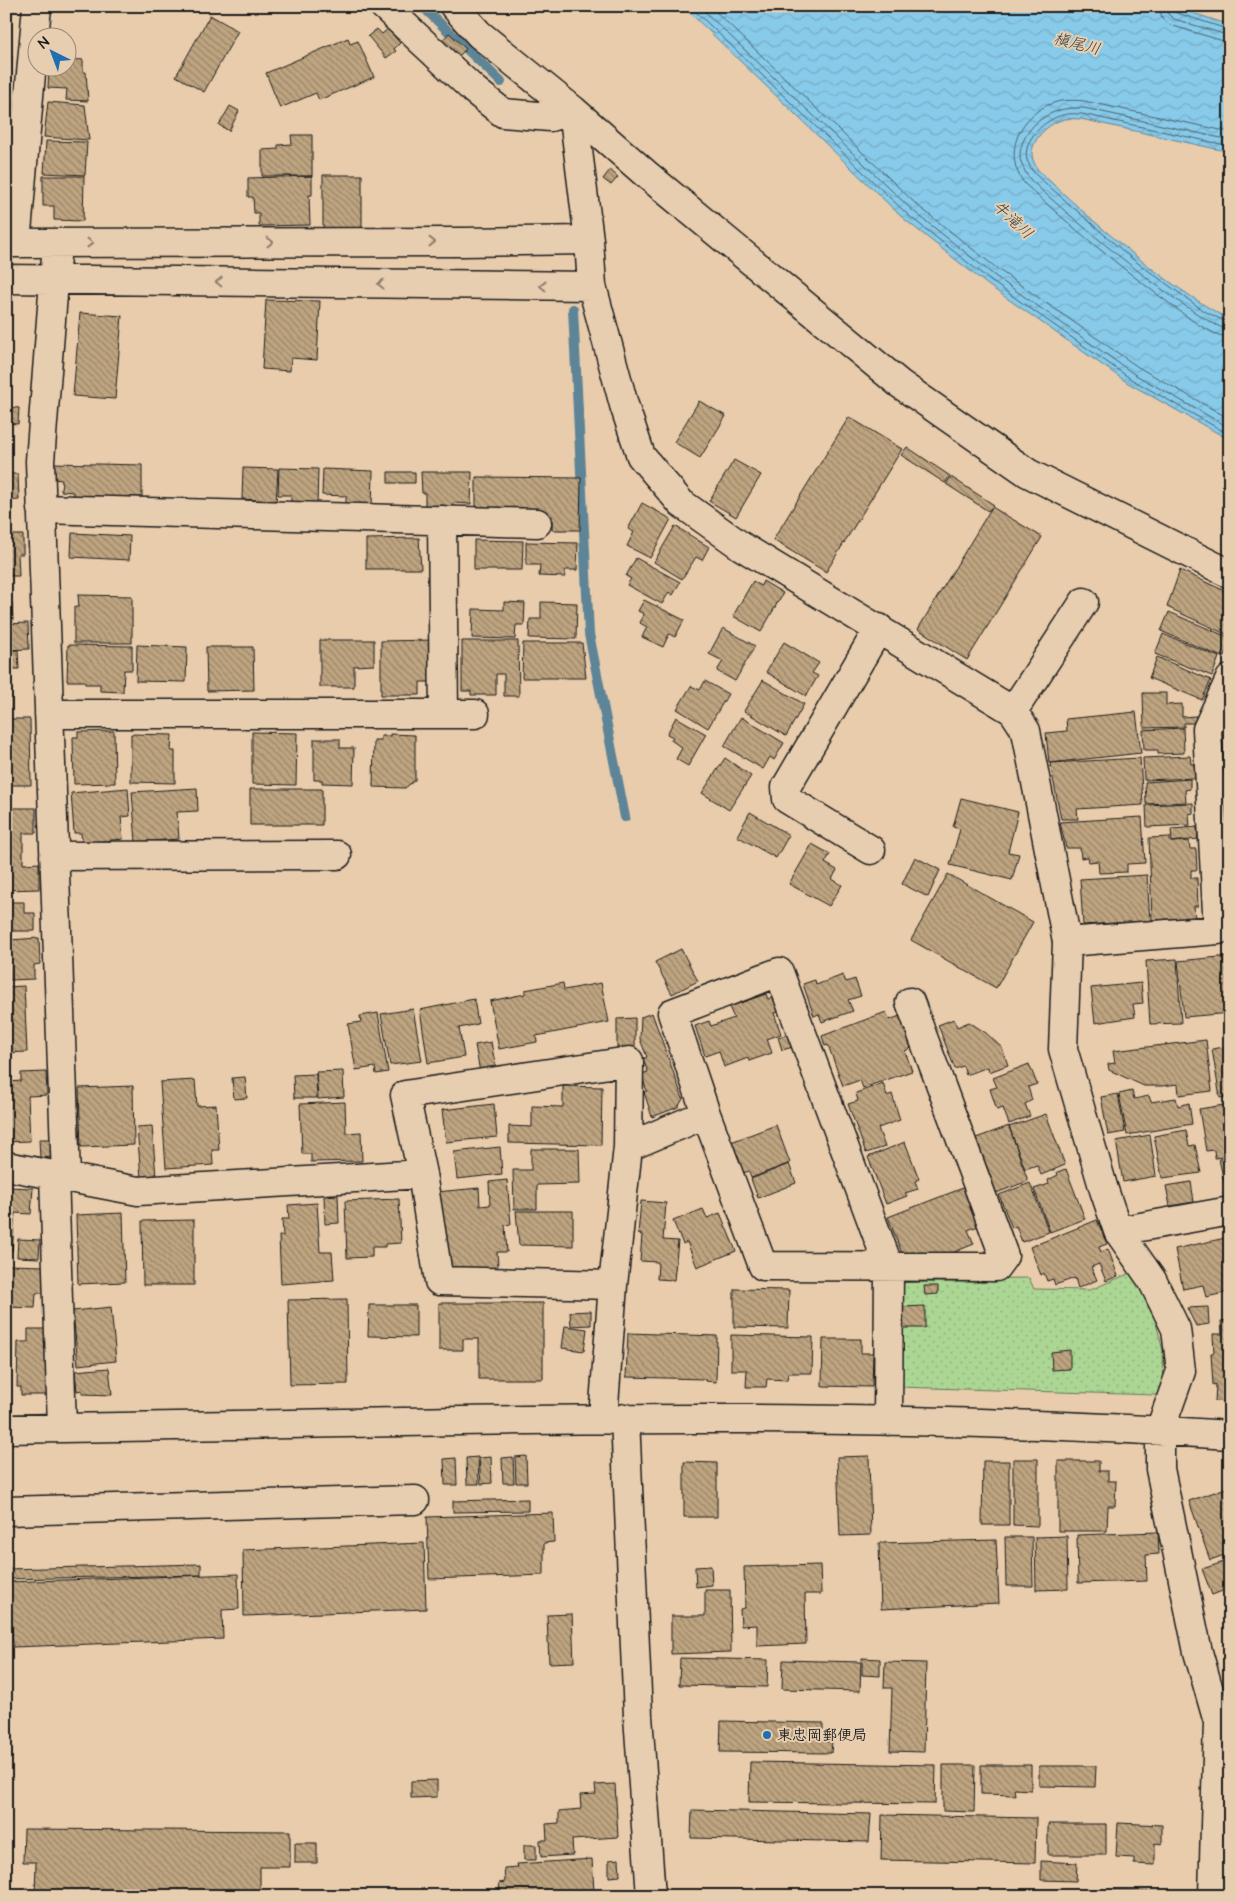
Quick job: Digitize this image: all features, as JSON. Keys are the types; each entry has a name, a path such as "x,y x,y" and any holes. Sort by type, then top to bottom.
{"street":[{"path":"37,6 11,243 589,240"},
{"path":"384,6 474,90 504,113 550,117 573,110"},
{"path":"454,6 479,34 573,110 646,174 900,384 1028,473 1230,574"},
{"path":"573,110 589,240 592,286 624,405 641,456 681,503 741,546 1013,711 1026,731 1066,942 1063,1049 1104,1190 1118,1231 1152,1280 1176,1329 1181,1371 1160,1430 1160,1469 1198,1652 1218,1722 1213,1896"},
{"path":"462,242 463,285"},
{"path":"57,243 40,462 54,856 60,1176 62,1428"},
{"path":"6,279 592,286"},
{"path":"41,509 537,523"},
{"path":"442,520 444,714"},
{"path":"1013,711 1084,602"},
{"path":"871,850 787,799 786,787 879,628"},
{"path":"1066,942 1218,930 1222,844 1207,729 1227,693"},
{"path":"49,714 475,714"},
{"path":"54,856 337,855"},
{"path":"888,1421 889,1267 780,972 672,1013 706,1114 763,1266 889,1267 996,1267 1004,1256 910,1002"},
{"path":"613,1285 439,1281 422,1174 405,1095 629,1061 628,1146 613,1285 614,1418 651,1896"},
{"path":"628,1146 706,1114"},
{"path":"6,1166 138,1190 422,1174"},
{"path":"1118,1231 1230,1211"},
{"path":"6,1429 614,1418 888,1421 1230,1434"},
{"path":"6,1511 415,1500"}],"green space":[{"path":"1133,1272 1153,1311 1163,1351 1164,1387 1156,1395 899,1387 901,1283 957,1279 1029,1278 1034,1289 1090,1290"}],"water":[{"path":"683,6 1171,6 1230,25 1230,152 1081,119 1065,119 1052,124 1041,134 1033,146 1032,153 1038,170 1105,231 1179,288 1230,320 1230,440 1128,383 988,285 904,219"}],"building":[{"path":"6,10 12,10 10,53 6,53"},
{"path":"210,15 238,31 204,92 176,76"},
{"path":"377,29 382,34 388,29 400,43 394,49 396,51 386,58 368,36"},
{"path":"449,33 466,49 458,57 441,42"},
{"path":"348,38 350,44 358,41 374,77 319,100 316,93 280,108 266,73"},
{"path":"6,55 12,56 11,89 6,89"},
{"path":"78,60 83,60 83,72 86,72 88,101 66,100 67,89 48,88 48,78 78,78"},
{"path":"6,92 9,93 6,126"},
{"path":"48,102 85,105 89,140 44,137"},
{"path":"230,106 239,111 229,131 219,125"},
{"path":"291,135 312,135 312,176 262,176 262,150 278,149 278,145 292,144"},
{"path":"46,141 87,142 85,175 44,173"},
{"path":"610,170 618,177 611,185 603,179"},
{"path":"323,175 362,175 362,228 323,228"},
{"path":"43,176 84,176 83,221 54,220 54,206 43,206"},
{"path":"312,176 312,195 309,195 310,225 259,226 259,213 254,213 253,197 248,197 248,178"},
{"path":"266,300 320,301 317,360 291,358 290,371 262,369"},
{"path":"80,313 122,316 115,399 73,396"},
{"path":"6,373 9,373 6,398"},
{"path":"699,401 726,416 700,458 674,442"},
{"path":"6,407 19,408 18,424 6,423"},
{"path":"849,417 902,449 826,572 773,540"},
{"path":"907,447 950,476 945,483 901,455"},
{"path":"734,460 761,475 736,517 709,501"},
{"path":"52,463 142,465 142,497 73,496 73,492 61,491 62,480 52,479"},
{"path":"243,468 278,469 276,504 256,504 256,500 242,499"},
{"path":"279,468 318,469 317,505 291,505 291,495 278,495"},
{"path":"323,469 373,471 372,508 346,508 346,496 322,495"},
{"path":"388,472 415,472 415,483 388,483"},
{"path":"421,472 472,472 471,504 453,503 452,509 425,509 425,493 422,493"},
{"path":"6,474 18,474 19,500 6,501"},
{"path":"476,477 581,478 580,530 552,530 552,516 476,515"},
{"path":"951,477 994,505 988,511 946,484"},
{"path":"642,503 671,519 650,558 627,546 634,532 628,529"},
{"path":"992,507 1042,537 967,660 918,629"},
{"path":"675,526 709,547 702,560 696,557 682,579 654,562"},
{"path":"72,533 130,536 129,560 71,557"},
{"path":"6,535 23,535 23,554 18,554 19,576 6,576"},
{"path":"419,538 421,569 366,569 366,539"},
{"path":"474,540 523,541 522,570 474,570"},
{"path":"526,542 578,543 577,570 565,570 565,577 539,576 540,565 526,565"},
{"path":"636,558 680,582 673,595 669,592 662,604 627,585 631,579 626,576"},
{"path":"1180,570 1229,593 1227,598 1230,599 1230,636 1167,607"},
{"path":"753,581 761,586 763,581 783,593 761,632 733,616"},
{"path":"6,587 7,602 12,602 13,622 6,623"},
{"path":"78,595 132,596 132,643 74,643 74,607 79,607"},
{"path":"644,600 684,620 675,637 669,634 663,647 642,637 647,627 640,623 644,614 638,611"},
{"path":"504,602 525,603 524,625 516,625 515,639 472,638 473,609 504,610"},
{"path":"541,602 577,603 576,639 529,638 530,619 541,619"},
{"path":"1169,612 1230,638 1230,644 1224,658 1161,631"},
{"path":"28,623 29,649 6,650 6,624"},
{"path":"723,628 755,646 735,681 717,671 723,661 709,654"},
{"path":"1163,634 1219,657 1212,676 1155,654"},
{"path":"320,640 374,640 374,665 354,666 354,687 320,687"},
{"path":"434,640 434,682 420,682 420,695 381,695 381,641"},
{"path":"462,641 518,641 519,696 504,696 504,674 496,674 496,695 471,695 471,691 462,691"},
{"path":"784,642 819,663 812,673 818,676 806,696 766,672"},
{"path":"523,643 582,643 586,678 522,678"},
{"path":"68,645 132,646 132,670 124,670 123,692 100,691 100,684 85,684 85,681 67,681"},
{"path":"137,645 187,647 186,682 136,681"},
{"path":"206,647 253,647 254,690 207,691"},
{"path":"18,650 19,669 6,669 6,651"},
{"path":"1157,657 1211,680 1202,700 1149,678"},
{"path":"763,680 804,704 786,736 744,711"},
{"path":"705,681 728,694 708,728 677,709 691,686 700,690"},
{"path":"6,688 11,688 11,709 6,709"},
{"path":"1143,693 1166,693 1166,705 1182,704 1182,717 1196,716 1197,723 1184,723 1184,727 1144,728"},
{"path":"1136,712 1141,753 1049,763 1046,733 1067,731 1066,719"},
{"path":"676,717 706,734 688,766 676,759 682,748 671,740 673,737 667,734"},
{"path":"741,717 784,743 774,760 770,757 763,769 724,746"},
{"path":"6,719 30,719 31,785 6,785"},
{"path":"1183,728 1184,753 1158,754 1158,750 1144,750 1143,730"},
{"path":"114,731 115,783 74,784 73,737 78,737 78,732"},
{"path":"252,732 297,733 296,785 252,784"},
{"path":"131,734 172,735 171,751 175,751 175,783 131,782"},
{"path":"390,734 415,735 415,780 405,788 373,787 374,740 381,740 381,736 390,736"},
{"path":"314,739 340,739 340,748 354,748 353,784 322,783 322,780 314,780"},
{"path":"1190,756 1191,764 1196,764 1196,778 1144,780 1143,758"},
{"path":"725,758 751,776 729,810 702,793"},
{"path":"1140,758 1143,805 1077,809 1078,819 1061,819 1050,763"},
{"path":"1226,772 1230,772 1230,817 1228,817"},
{"path":"1190,779 1190,789 1185,790 1186,802 1146,804 1145,782"},
{"path":"128,788 130,816 121,817 123,839 82,843 81,833 74,833 71,793"},
{"path":"197,788 198,811 177,812 179,839 136,842 132,792"},
{"path":"250,789 322,789 322,825 250,825"},
{"path":"961,798 1018,812 1008,852 1019,854 1012,880 950,865 960,829 953,827"},
{"path":"1193,803 1193,813 1189,814 1190,825 1147,827 1146,805"},
{"path":"6,808 36,808 36,833 23,833 23,864 39,863 39,889 6,890"},
{"path":"750,812 789,835 776,858 737,836"},
{"path":"1142,817 1145,863 1127,864 1127,872 1099,873 1098,861 1089,862 1088,857 1081,858 1080,848 1066,848 1060,822"},
{"path":"1197,827 1198,839 1172,842 1171,829"},
{"path":"1170,837 1170,842 1189,841 1190,849 1196,849 1197,870 1191,870 1191,878 1197,878 1198,906 1194,906 1195,918 1152,920 1149,838"},
{"path":"812,844 830,854 825,863 837,870 832,879 842,885 829,906 789,884"},
{"path":"915,857 940,870 928,897 902,884"},
{"path":"948,874 1033,922 996,988 911,940"},
{"path":"1147,875 1150,921 1083,925 1080,879"},
{"path":"6,902 24,902 24,913 35,913 35,931 6,931"},
{"path":"39,938 40,964 34,965 34,979 10,980 9,940"},
{"path":"681,949 698,981 672,994 655,962"},
{"path":"1230,956 1230,1013 1184,1017 1178,961"},
{"path":"1177,959 1181,1023 1150,1024 1146,961"},
{"path":"843,975 846,982 855,979 861,996 848,1000 853,1011 822,1022 819,1014 814,1016 803,984 815,980 816,985"},
{"path":"563,983 564,990 601,983 609,1022 536,1036 537,1042 499,1049 490,1001 525,994 525,990"},
{"path":"1141,983 1143,1003 1133,1004 1135,1017 1095,1023 1091,988"},
{"path":"24,986 27,1052 6,1053 6,987"},
{"path":"766,994 768,999 774,997 779,1012 774,1013 781,1034 767,1039 772,1053 749,1061 748,1058 724,1067 719,1051 705,1056 695,1026 709,1021 711,1026 734,1018 729,1007"},
{"path":"474,999 478,1024 459,1028 464,1057 428,1063 420,1010"},
{"path":"413,1009 422,1061 390,1065 381,1014"},
{"path":"886,1012 889,1020 900,1016 911,1048 905,1051 912,1071 863,1088 860,1080 843,1086 828,1045 825,1046 822,1036"},
{"path":"378,1013 388,1072 376,1074 375,1067 356,1070 348,1024 361,1022 360,1016"},
{"path":"652,1013 683,1099 678,1107 652,1117 644,1092 647,1091 641,1074 648,1072 643,1059 647,1057 640,1039 641,1017"},
{"path":"635,1018 635,1049 617,1053 617,1019"},
{"path":"954,1019 957,1027 969,1022 986,1033 1002,1048 1008,1065 989,1072 988,1067 966,1075 963,1066 955,1069 938,1025"},
{"path":"789,1034 793,1047 782,1050 778,1037"},
{"path":"1206,1040 1212,1091 1179,1095 1178,1084 1144,1086 1109,1070 1108,1064 1115,1063 1113,1051"},
{"path":"491,1042 496,1069 480,1072 475,1045"},
{"path":"1230,1046 1230,1096 1220,1098 1212,1049"},
{"path":"1029,1064 1037,1084 1028,1087 1032,1100 1025,1104 1030,1116 1009,1124 1003,1108 997,1110 990,1089 997,1087 993,1078"},
{"path":"9,1070 10,1082 21,1081 21,1073 46,1072 47,1095 28,1096 30,1141 6,1142 6,1071"},
{"path":"343,1071 344,1097 318,1099 316,1072"},
{"path":"316,1074 317,1098 294,1098 293,1075"},
{"path":"245,1077 247,1098 234,1099 232,1078"},
{"path":"195,1080 197,1106 216,1105 219,1150 212,1150 213,1165 166,1168 160,1082"},
{"path":"883,1083 887,1096 892,1094 900,1120 878,1128 885,1147 866,1153 848,1104 858,1101 856,1093"},
{"path":"133,1086 134,1145 81,1147 79,1088"},
{"path":"563,1086 602,1087 601,1145 509,1143 509,1126 532,1127 532,1106 563,1107"},
{"path":"1132,1091 1134,1099 1149,1096 1151,1102 1176,1098 1178,1106 1189,1103 1192,1124 1127,1135 1119,1094"},
{"path":"1118,1094 1125,1132 1108,1135 1101,1097"},
{"path":"345,1102 346,1133 361,1132 362,1161 311,1162 311,1154 302,1154 300,1104"},
{"path":"494,1104 497,1137 446,1142 442,1110"},
{"path":"1230,1104 1230,1156 1215,1158 1214,1150 1206,1151 1199,1109"},
{"path":"1046,1114 1065,1165 1041,1175 1037,1165 1025,1169 1009,1127"},
{"path":"776,1125 790,1163 751,1178 749,1171 743,1173 731,1142"},
{"path":"152,1126 156,1177 141,1178 137,1127"},
{"path":"1009,1126 1028,1181 996,1193 976,1138"},
{"path":"1186,1130 1189,1146 1195,1145 1201,1173 1162,1178 1154,1136"},
{"path":"1150,1135 1156,1176 1123,1182 1116,1141"},
{"path":"39,1139 52,1139 53,1157 40,1158"},
{"path":"905,1142 919,1179 915,1181 918,1189 905,1193 907,1196 886,1204 868,1157"},
{"path":"500,1147 502,1174 457,1179 454,1152"},
{"path":"531,1149 579,1149 580,1184 537,1185 537,1209 514,1209 513,1170 531,1170"},
{"path":"1230,1158 1230,1200 1228,1200 1219,1159"},
{"path":"789,1164 796,1183 758,1198 751,1179"},
{"path":"1066,1169 1085,1219 1050,1232 1034,1189 1049,1184 1048,1180 1058,1175 1057,1172"},
{"path":"507,1180 511,1224 505,1225 507,1252 497,1252 498,1265 496,1269 455,1272 446,1261 441,1207 437,1207 436,1192 479,1188 480,1206 490,1205 489,1182"},
{"path":"1191,1182 1194,1202 1170,1206 1166,1186"},
{"path":"1030,1183 1049,1232 1022,1242 1016,1226 1012,1228 999,1195"},
{"path":"6,1187 33,1188 31,1214 15,1213 12,1251 6,1251"},
{"path":"963,1188 978,1226 968,1230 974,1244 942,1257 903,1256 888,1217"},
{"path":"338,1195 339,1223 325,1224 324,1196"},
{"path":"399,1199 401,1243 385,1244 385,1247 372,1247 372,1257 347,1258 345,1201"},
{"path":"641,1201 666,1203 663,1240 678,1241 674,1280 657,1279 658,1262 640,1261 642,1235 638,1234"},
{"path":"317,1203 320,1252 332,1252 334,1280 281,1284 279,1236 283,1236 282,1219 289,1219 288,1205"},
{"path":"703,1209 707,1218 720,1213 736,1251 697,1267 687,1242 683,1244 673,1221"},
{"path":"516,1211 573,1211 573,1246 519,1245"},
{"path":"123,1213 125,1282 78,1284 76,1215"},
{"path":"194,1220 194,1285 143,1285 142,1221"},
{"path":"1097,1220 1107,1244 1099,1247 1101,1252 1108,1249 1118,1276 1106,1281 1099,1264 1091,1267 1097,1280 1078,1288 1075,1278 1055,1285 1053,1279 1047,1281 1044,1273 1041,1275 1030,1247"},
{"path":"1230,1237 1229,1292 1206,1297 1203,1285 1183,1289 1175,1249"},
{"path":"18,1239 40,1240 39,1258 17,1257"},
{"path":"6,1265 45,1266 45,1293 36,1293 35,1308 6,1307"},
{"path":"924,1286 938,1286 938,1294 925,1295"},
{"path":"734,1289 789,1290 788,1328 734,1327"},
{"path":"347,1299 348,1384 290,1385 288,1300"},
{"path":"439,1303 543,1303 543,1379 479,1379 479,1339 463,1339 463,1350 439,1350"},
{"path":"369,1305 416,1305 416,1337 368,1336"},
{"path":"925,1306 925,1328 903,1328 903,1307"},
{"path":"111,1307 116,1361 78,1365 73,1311"},
{"path":"1208,1307 1209,1324 1196,1326 1187,1308"},
{"path":"591,1311 591,1325 571,1326 570,1312"},
{"path":"1230,1320 1230,1402 1215,1401 1216,1384 1213,1385 1211,1353 1214,1353 1213,1334 1222,1334 1221,1321"},
{"path":"565,1326 587,1329 584,1351 562,1348"},
{"path":"28,1329 54,1329 54,1395 21,1395 21,1387 17,1387 18,1342 28,1342"},
{"path":"628,1333 717,1336 716,1382 705,1381 705,1379 626,1377"},
{"path":"731,1335 813,1337 812,1373 788,1373 787,1380 767,1379 766,1387 746,1387 747,1370 731,1370"},
{"path":"823,1339 861,1339 861,1353 873,1353 872,1387 822,1386"},
{"path":"1070,1350 1070,1369 1052,1370 1051,1352"},
{"path":"109,1368 112,1395 82,1394 82,1390 77,1391 75,1371"},
{"path":"526,1456 527,1483 516,1483 515,1457"},
{"path":"869,1456 871,1535 840,1536 837,1457"},
{"path":"478,1457 479,1484 467,1484 466,1458"},
{"path":"491,1457 492,1483 481,1484 479,1458"},
{"path":"513,1457 514,1483 503,1483 502,1458"},
{"path":"456,1458 457,1485 445,1485 444,1459"},
{"path":"1013,1459 1038,1459 1038,1526 1013,1525"},
{"path":"983,1461 1009,1461 1009,1525 982,1525"},
{"path":"1058,1461 1099,1461 1099,1471 1108,1471 1108,1481 1116,1481 1115,1506 1108,1506 1107,1531 1058,1531"},
{"path":"684,1462 717,1463 717,1517 684,1517"},
{"path":"1229,1487 1230,1553 1210,1560 1189,1501"},
{"path":"528,1499 528,1511 453,1512 453,1501"},
{"path":"553,1513 554,1542 544,1543 544,1575 429,1579 427,1517"},
{"path":"1158,1532 1159,1554 1146,1555 1147,1581 1078,1583 1077,1535"},
{"path":"1067,1536 1068,1589 1036,1590 1035,1537"},
{"path":"1005,1537 1032,1537 1033,1586 1006,1586"},
{"path":"996,1540 999,1603 881,1609 879,1543"},
{"path":"424,1543 426,1609 244,1616 243,1550"},
{"path":"1230,1560 1230,1588 1212,1595 1202,1569"},
{"path":"201,1564 201,1575 6,1579 6,1569"},
{"path":"820,1565 821,1594 805,1594 806,1644 757,1646 757,1625 741,1626 740,1609 745,1608 744,1567"},
{"path":"711,1566 712,1585 696,1587 695,1567"},
{"path":"238,1574 239,1609 222,1610 223,1639 13,1647 11,1611 6,1611 6,1582"},
{"path":"705,1590 730,1590 731,1652 671,1654 671,1616 705,1616"},
{"path":"1230,1603 1230,1622 1223,1605"},
{"path":"572,1614 574,1662 549,1663 547,1615"},
{"path":"680,1658 768,1660 767,1687 679,1685"},
{"path":"862,1658 880,1659 880,1676 862,1675"},
{"path":"783,1660 861,1662 860,1691 782,1689"},
{"path":"885,1662 926,1663 924,1752 890,1751 892,1688 884,1688"},
{"path":"721,1721 823,1723 823,1741 832,1741 831,1753 720,1752"},
{"path":"750,1762 936,1765 935,1804 749,1802"},
{"path":"943,1765 975,1765 974,1812 943,1811"},
{"path":"981,1765 1031,1765 1031,1790 1014,1789 1015,1795 981,1794"},
{"path":"1039,1766 1096,1766 1095,1787 1039,1786"},
{"path":"437,1780 437,1797 411,1798 411,1781"},
{"path":"615,1784 618,1837 572,1840 573,1855 541,1857 540,1840 547,1840 546,1824 559,1823 559,1811 581,1809 580,1795 596,1794 595,1785"},
{"path":"692,1810 871,1814 869,1842 691,1838"},
{"path":"882,1815 1036,1818 1035,1863 881,1860"},
{"path":"1118,1823 1162,1825 1162,1844 1155,1843 1155,1865 1134,1864 1134,1858 1116,1857"},
{"path":"1048,1824 1106,1824 1106,1855 1048,1855"},
{"path":"24,1829 290,1831 290,1867 260,1867 260,1896 35,1896 36,1862 23,1862"},
{"path":"1228,1841 1230,1841 1230,1883 1228,1883"},
{"path":"295,1843 317,1843 317,1863 295,1863"},
{"path":"524,1845 536,1845 536,1860 524,1860"},
{"path":"592,1859 594,1892 566,1894 566,1896 485,1896 485,1892 500,1891 499,1883 505,1882 504,1868 518,1867 517,1864"},
{"path":"619,1859 620,1876 609,1877 609,1860"},
{"path":"1041,1861 1077,1863 1076,1881 1041,1880"},
{"path":"1114,1890 1165,1892 1165,1896 1114,1896"},
{"path":"622,1891 622,1896 597,1896 597,1892"}],"waterway":[{"path":"422,6 501,82"},
{"path":"573,309 589,634 625,817"}],"place":[{"name":"東忠岡郵便局","path":"767,1735"}],"water label":[{"name":"槇尾川","path":"1077,44"},
{"name":"牛滝川","path":"1013,220"}]}
